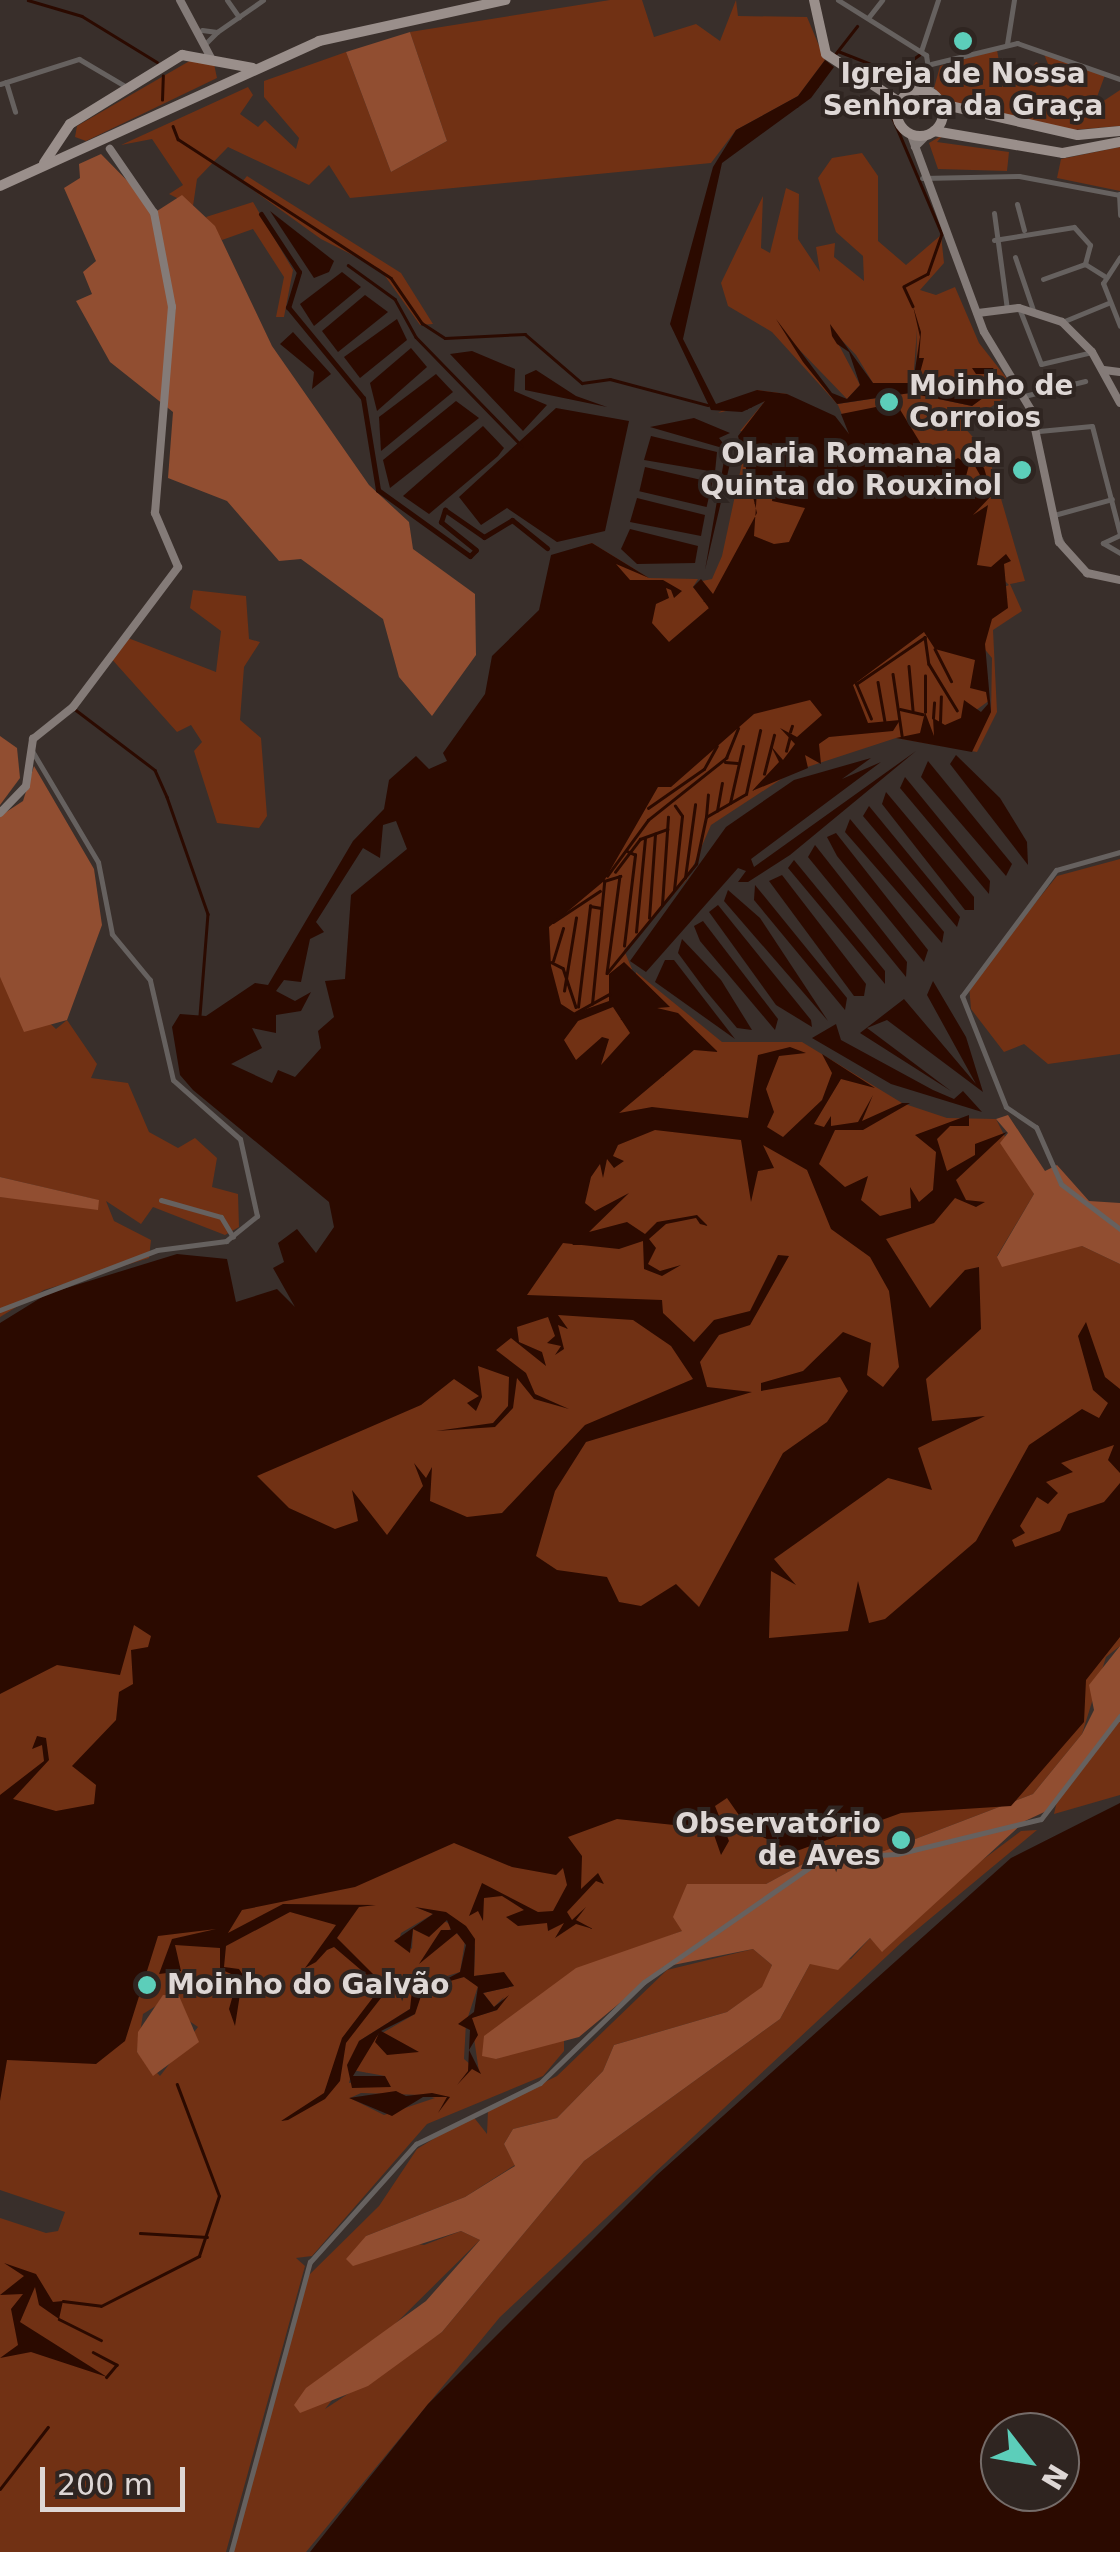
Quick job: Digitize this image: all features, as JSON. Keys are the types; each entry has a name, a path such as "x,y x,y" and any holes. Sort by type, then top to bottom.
{"main road":[{"path":"180,0 202,30 215,59 216,84"},
{"path":"0,186 216,84 372,24 506,0"},
{"path":"814,0 814,30 827,55 899,102"},
{"path":"32,171 70,124 190,54 200,44 194,20"},
{"path":"190,54 254,68"},
{"path":"899,102 927,92 941,104 1078,135 1120,131"},
{"path":"899,102 899,124 911,134 922,178 978,313 1024,396 1039,432 1062,549 1087,574 1120,580"},
{"path":"915,147 930,133 941,104"},
{"path":"0,813 21,796 30,749 77,703 178,564 155,513 172,307 154,214 110,149 70,140 70,124"},
{"path":"110,149 114,132"},
{"path":"911,134 930,133 1053,152 1120,142"},
{"path":"978,313 1019,308 1062,322 1092,352 1120,404"},
{"path":"1104,370 1120,373 1114,390"}],"street":[{"path":"227,0 239,17"},
{"path":"205,44 261,0"},
{"path":"838,0 920,51 931,64 927,92"},
{"path":"868,18 882,0"},
{"path":"920,51 938,0"},
{"path":"1007,44 1014,0"},
{"path":"202,30 217,32"},
{"path":"931,64 1007,44 1073,57 1120,79"},
{"path":"3,83 79,59 111,80 131,86"},
{"path":"0,74 15,112"},
{"path":"111,80 112,98"},
{"path":"922,178 1019,176 1120,194 1120,215"},
{"path":"1018,204 1024,230"},
{"path":"994,213 994,240 1007,308"},
{"path":"994,240 1052,224 1082,231 1085,264"},
{"path":"1015,257 1033,310"},
{"path":"1104,276 1120,258"},
{"path":"1085,264 1104,276 1108,303 1120,326"},
{"path":"1043,279 1085,264"},
{"path":"1062,322 1108,303"},
{"path":"1019,308 1040,364 1092,352"},
{"path":"1024,396 1085,381"},
{"path":"1039,432 1092,426 1120,534 1103,543 1120,553"},
{"path":"1054,515 1112,499"},
{"path":"0,1310 157,1250 233,1238 257,1216 240,1139 173,1080 150,980 112,934 98,862 30,749"},
{"path":"1120,852 1056,870 962,996 1006,1107 1036,1127 1061,1184 1120,1229"},
{"path":"160,1200 221,1217 233,1238"},
{"path":"231,2552 310,2262 416,2144 540,2083 644,1982 823,1858 898,1854 1041,1818 1120,1716"}],"shaded area":[{"path":"610,0 642,0 654,37 696,24 720,41 736,0 738,16 807,17 825,60 798,96 736,130 711,163 350,198 329,165 309,185 228,147 197,179 193,206 169,194 183,185 152,139 121,145 248,87 253,95 240,114 258,127 265,120 296,149 299,138 264,97 264,81 346,52 391,172 447,141 410,32"},
{"path":"410,32 447,141 391,172 346,52"},
{"path":"997,50 1000,67 1028,73 1036,62 1050,69 1044,54 1068,60 1067,86 1080,63 1105,75 1093,108 1120,90 1120,126 1072,130 950,103 934,88 940,66"},
{"path":"193,59 214,64 217,78 86,141 75,137 77,126"},
{"path":"825,60 834,67 811,98 722,163 683,339 716,404 757,390 787,394 835,416 849,434 841,414 896,403 929,457 942,467 958,458 969,465 965,480 946,472 955,485 971,489 980,475 964,447 984,468 992,495 973,515 988,505 977,565 991,567 1006,554 1011,561 1004,564 1008,608 992,619 985,644 991,712 972,752 896,738 920,733 925,712 934,736 933,718 945,725 961,718 964,700 981,712 988,704 986,692 970,688 975,660 935,649 924,632 853,685 868,723 900,720 893,731 829,737 819,744 821,764 805,755 808,768 752,791 779,762 771,746 783,760 795,744 780,728 797,737 822,715 810,700 754,714 671,787 658,787 604,881 549,927 551,966 561,1004 575,1013 609,1001 609,974 624,962 670,1007 657,1008 678,1013 718,1052 694,1050 619,1113 652,1107 748,1118 758,1055 790,1047 806,1053 779,1056 766,1089 774,1112 767,1127 783,1137 822,1100 832,1073 822,1054 875,1088 841,1079 814,1124 824,1127 831,1116 831,1126 858,1122 873,1095 862,1121 910,1103 863,1130 835,1130 819,1164 845,1187 868,1176 861,1200 880,1216 911,1208 910,1187 919,1202 933,1190 936,1152 915,1135 969,1115 969,1126 950,1126 937,1139 947,1171 975,1155 975,1144 1007,1132 956,1180 966,1200 985,1202 976,1207 955,1198 934,1223 886,1239 930,1308 965,1270 979,1267 981,1329 926,1379 932,1421 985,1416 918,1448 932,1490 888,1478 774,1559 796,1585 771,1571 769,1638 848,1631 858,1581 869,1623 885,1619 976,1541 1029,1445 1082,1409 1099,1418 1108,1403 1093,1390 1078,1336 1086,1322 1105,1377 1120,1389 1120,1473 1108,1460 1114,1445 1061,1463 1073,1472 1046,1482 1058,1493 1048,1504 1037,1497 1020,1526 1025,1533 1012,1540 1015,1547 1060,1531 1068,1514 1104,1502 1120,1483 1120,1637 1086,1680 1084,1722 1011,1806 901,1813 794,1852 750,1831 727,1798 715,1806 729,1841 721,1855 712,1829 617,1819 568,1837 582,1856 581,1889 598,1873 604,1884 596,1881 567,1912 572,1920 586,1907 576,1920 593,1929 576,1924 555,1938 564,1923 548,1931 547,1923 518,1926 506,1917 524,1910 502,1896 484,1898 483,1921 478,1911 469,1916 482,1883 538,1912 553,1911 567,1885 563,1868 556,1875 512,1867 454,1843 355,1887 242,1910 228,1933 283,1904 376,1905 359,1907 337,1938 388,1989 346,2043 340,2081 325,2099 288,2120 281,2121 324,2093 342,2038 381,1987 334,1947 305,1968 336,1925 290,1912 226,1946 224,1967 239,1969 243,1975 235,2026 229,2009 238,1977 220,1969 220,1948 175,1945 181,1971 159,1974 172,1939 216,1929 158,1936 125,2041 96,2064 7,2060 0,2101 0,1795 44,1761 42,1745 32,1749 37,1736 46,1738 49,1760 13,1799 56,1811 94,1804 96,1785 72,1766 116,1720 119,1692 133,1684 131,1650 148,1647 151,1636 134,1625 120,1675 57,1665 0,1694 0,1323 47,1294 177,1254 227,1259 236,1302 277,1289 295,1307 273,1268 284,1262 278,1243 297,1229 316,1253 334,1227 329,1202 193,1090 180,1075 172,1027 180,1014 206,1016 255,983 268,985 353,841 384,809 389,780 416,756 429,769 447,761 443,753 485,694 492,656 539,610 551,555 592,543 649,578 616,564 630,580 663,580 682,591 674,598 666,588 669,598 656,604 652,623 669,642 709,608 693,587 701,579 713,594 755,516 754,536 774,544 789,542 805,508 772,501 775,474 757,491 756,508 738,436 765,401 742,412 711,410 670,324 713,167 736,130 798,96","holes":["396,821 407,849 351,895 345,979 325,981 334,1017 318,1031 321,1048 295,1077 278,1070 272,1083 231,1064 262,1048 252,1028 276,1033 276,1015 301,1011 311,992 295,1001 276,991 284,980 301,982 310,939 324,932 316,922 363,848 380,858 383,825","613,1007 630,1033 601,1065 609,1039 602,1037 576,1060 564,1040 578,1021","655,1130 741,1140 751,1202 758,1171 774,1168 763,1145 807,1170 831,1229 870,1257 889,1291 899,1367 883,1387 867,1375 871,1343 843,1332 803,1371 761,1383 761,1391 840,1377 848,1391 827,1422 783,1453 699,1607 676,1584 641,1606 619,1602 607,1577 557,1570 536,1556 555,1491 586,1442 752,1392 707,1387 700,1362 719,1335 750,1325 789,1256 778,1255 750,1311 714,1320 694,1342 663,1313 662,1300 527,1295 563,1243 619,1249 643,1241 644,1269 662,1276 681,1265 660,1271 648,1264 656,1248 649,1239 666,1224 696,1218 708,1226 697,1215 657,1222 645,1234 627,1222 589,1232 629,1193 595,1211 585,1203 591,1177 600,1164 603,1178 607,1159 614,1168 624,1161 613,1156 618,1145","558,1315 633,1320 671,1346 693,1379 585,1425 502,1513 467,1517 430,1501 432,1467 426,1478 414,1463 423,1486 387,1535 352,1490 358,1521 335,1529 289,1508 257,1476 421,1405 454,1379 479,1396 467,1403 476,1411 482,1397 478,1366 509,1377 508,1406 493,1423 436,1431 495,1427 513,1408 517,1378 534,1399 569,1409 535,1394 526,1373 496,1350 511,1338 546,1366 542,1352 519,1342 517,1327 548,1317 555,1336 547,1343 561,1346 555,1355 564,1349 558,1325 568,1329"]},
{"path":"944,134 937,142 1009,152 1007,171 938,169 929,143"},
{"path":"1120,147 1120,191 1057,178 1061,159"},
{"path":"862,153 878,176 878,241 906,265 941,235 944,263 920,290 936,295 955,287 979,343 1016,390 963,426 988,454 1025,581 1010,584 1022,611 993,630 997,712 977,752 896,738 792,772 711,825 688,878 624,950 632,969 614,985 616,1003 648,1039 636,1080 595,1114 523,1121 484,1149 498,1058 501,988 544,881 503,970 488,1080 478,1028 499,918 584,783 654,721 723,683 820,666 867,613 942,589 963,607 990,700 968,716 980,724 991,712 992,658 973,635 972,603 946,585 955,577 973,583 999,579 1004,587 1009,585 1002,578 954,574 901,590 913,551 892,404 877,408 900,470 905,569 892,591 849,613 831,650 808,661 792,660 813,635 815,581 876,525 882,506 879,475 845,439 877,477 878,507 873,523 820,572 827,539 792,480 791,459 761,434 740,431 765,401 718,413 757,390 787,394 850,434 838,405 772,332 728,306 721,283 763,196 761,248 770,253 786,188 799,194 798,239 820,272 816,247 835,243 834,257 864,281 863,256 836,232 818,178 832,158","holes":["830,328 856,355 873,383 913,383 917,329 916,384 975,391 990,385 984,373 993,368 1003,382 972,406 910,393 838,404 790,340 847,399 860,385"]},
{"path":"101,154 157,211 182,195 215,226 272,346 369,485 409,522 413,549 475,594 476,655 432,716 399,677 383,619 301,559 279,561 227,501 168,478 173,412 110,362 76,301 92,294 83,272 96,261 64,188 80,178 79,164"},
{"path":"247,176 401,273 433,324 420,325 380,269 321,239 242,182"},
{"path":"253,202 293,270 284,317 276,317 284,277 253,229 222,240 206,217"},
{"path":"270,211 334,261 329,272 314,278"},
{"path":"342,272 361,287 314,326 300,304"},
{"path":"365,295 388,312 338,352 322,331"},
{"path":"913,306 921,332 919,358 924,358 917,384 975,391 992,381 987,374 976,374 972,368 993,368 1001,385 972,406 910,393 837,404 803,362 776,319 832,393 847,399 860,385 849,352 837,344 830,324 873,383 913,383 920,337"},
{"path":"397,319 407,340 360,378 344,357"},
{"path":"293,332 331,374 312,389 314,372 280,344"},
{"path":"411,348 427,367 377,411 370,383"},
{"path":"472,351 515,369 514,391 547,405 523,431 450,354"},
{"path":"536,370 576,396 607,407 525,390 525,375"},
{"path":"436,374 453,392 381,451 379,417"},
{"path":"456,401 479,418 390,488 383,460"},
{"path":"556,408 629,421 605,531 557,542 507,508 481,525 459,497"},
{"path":"694,418 730,433 719,438 732,455 705,570 726,449 650,427"},
{"path":"483,426 504,448 498,456 429,514 403,496"},
{"path":"651,436 717,452 715,472 644,460"},
{"path":"736,439 795,489 823,538 814,580 756,617 705,592 702,581 712,579 722,556 742,463"},
{"path":"645,467 712,483 707,507 639,491"},
{"path":"637,498 705,515 701,536 630,522"},
{"path":"630,529 698,546 695,563 637,564 621,549"},
{"path":"592,543 649,578 698,579 693,587 717,605 723,645 578,647 582,546"},
{"path":"193,590 246,596 249,639 260,642 244,667 240,720 261,738 267,816 259,828 217,823 194,751 202,742 191,725 177,732 109,656 128,638 216,672 221,631 190,608"},
{"path":"0,736 17,748 20,778 0,805"},
{"path":"916,751 790,855 748,882 738,882 746,871 738,868 646,972 630,961 726,827 794,780 871,758 842,779 881,762 751,859 754,867"},
{"path":"956,755 1000,798 1027,842 1028,865 950,764"},
{"path":"928,761 1012,864 1006,876 921,777"},
{"path":"34,766 94,869 102,925 67,1020 24,1032 0,977 0,816 23,801"},
{"path":"905,777 990,881 989,894 900,788"},
{"path":"886,792 974,897 974,910 965,910 882,804"},
{"path":"869,806 960,917 957,927 863,816"},
{"path":"850,819 944,932 942,943 845,832"},
{"path":"836,833 928,950 924,962 837,856 827,837"},
{"path":"815,845 907,962 906,977 808,857"},
{"path":"1120,859 1120,1054 1048,1064 1024,1044 1004,1052 971,1009 969,985 1057,876"},
{"path":"794,860 885,971 885,984 788,868"},
{"path":"782,875 866,984 864,996 854,996 769,881"},
{"path":"755,885 847,998 845,1010 754,900"},
{"path":"728,890 760,918 828,1021 724,901"},
{"path":"718,905 811,1020 812,1027 776,1005 709,912"},
{"path":"703,921 778,1019 775,1030 700,941 694,926"},
{"path":"682,939 721,980 752,1030 737,1028 706,991 678,953"},
{"path":"665,960 674,960 735,1039 655,982"},
{"path":"636,972 722,1042 802,1042 902,1103 947,1118 996,1119 1034,1194 997,1256 1082,1246 1120,1264 1120,1646 1106,1657 1082,1734 1033,1794 884,1851 814,1858 766,1884 688,1884 682,1931 570,1975 496,2059 564,2034 564,2051 543,2076 427,2124 312,2256 296,2258 305,2266 226,2552 0,2552 0,2218 46,2233 58,2231 65,2212 0,2190 0,1508 216,1511 630,1098","holes":["421,1909 453,1918 475,1947 474,1976 495,1974 514,1986 483,1993 494,2007 504,1997 497,2010 471,2018 479,2072 464,2059 466,2023 478,1986 464,1977 431,1981 460,1972 465,1941 456,1933 425,1955 453,1926 439,1918 429,1936 413,1929 412,1949 399,1941 401,1933 433,1914","417,1986 415,2014 372,2039 352,2070 359,2041 410,2009","162,2002 198,2027 160,2076 137,2052 143,2014","352,2070 385,2076 349,2083","361,2093 435,2098 384,2115 350,2098"]},
{"path":"0,977 56,1029 67,1020 97,1064 91,1078 128,1083 149,1132 178,1148 195,1138 217,1158 212,1187 238,1194 239,1227 225,1235 153,1207 141,1224 106,1201 114,1221 151,1240 149,1258 44,1290 0,1317 0,1197 98,1200 0,1177"},
{"path":"933,981 966,1037 983,1092 887,1020 867,1028 951,1091 860,1033 904,999 976,1084 927,995"},
{"path":"836,1024 841,1040 954,1099 963,1091 982,1112 891,1084 812,1038"},
{"path":"1008,1115 1045,1171 1057,1165 1089,1201 1120,1203 1120,1264 1082,1246 1002,1267 997,1257 1034,1194 1000,1143 1008,1133 996,1119"},
{"path":"0,1177 99,1200 98,1210 0,1197"},
{"path":"1120,1646 1120,1718 1053,1808 1025,1821 882,1952 870,1938 838,1970 810,1964 780,2019 584,2161 442,2332 368,2386 300,2413 294,2405 306,2388 426,2301 480,2240 461,2231 353,2266 346,2259 366,2236 465,2197 515,2166 504,2144 513,2129 557,2118 603,2071 614,2045 727,2012 762,1987 772,1965 753,1949 663,1967 579,2037 496,2059 482,2056 484,2036 576,1968 682,1931 673,1917 687,1884 766,1884 814,1858 884,1851 1033,1794 1082,1734 1094,1710 1089,1685"},
{"path":"1120,1718 1120,1795 1054,1814 1057,1801"},
{"path":"1120,1803 1120,2552 310,2552 428,2404 657,2175 1011,1858"},
{"path":"1037,1830 902,1942 500,2317 306,2552 233,2552 308,2276 379,2206 417,2149 472,2115 487,2134 488,2110 557,2076 667,1970 753,1949 772,1965 763,1987 727,2012 614,2045 603,2071 557,2118 513,2129 504,2144 515,2165 465,2197 366,2236 424,2245 461,2231 480,2240 380,2339 325,2409 442,2332 584,2161 780,2019 810,1964 851,1959 870,1938 883,1951 973,1867 1021,1831"},
{"path":"415,1907 446,1912 466,1926 475,1939 474,1976 504,1972 514,1986 483,1993 494,2007 509,1995 497,2010 472,2018 478,2035 469,2050 470,2030 458,2024 474,2012 478,1987 464,1977 433,1986 460,1972 466,1945 457,1933 419,1964 441,1930 451,1930 447,1920 429,1937 413,1929 410,1953 394,1941 433,1914"},
{"path":"413,1980 421,1996 415,2014 381,2031 419,2052 387,2055 375,2042 379,2033 353,2076 385,2076 391,2087 352,2088 347,2065 359,2041 410,2009"},
{"path":"163,1995 179,1996 199,2042 153,2076 137,2052 138,2032"},
{"path":"469,2050 481,2074 472,2069 457,2085 468,2071"},
{"path":"396,2091 406,2096 432,2093 450,2097 438,2113 447,2097 423,2097 392,2116 349,2098"},
{"path":"4,2263 36,2274 53,2302 63,2301 59,2319 39,2305 35,2287 20,2322 107,2377 31,2352 0,2358 18,2345 11,2309 23,2294 0,2295 24,2276"}],"waterway":[{"path":"28,0 82,16 157,62"},
{"path":"833,57 857,26"},
{"path":"838,51 894,73 919,55"},
{"path":"162,100 163,76"},
{"path":"892,116 942,234 928,274 904,287 913,306"},
{"path":"173,126 178,139 391,278 422,323 445,338 525,334 582,383 610,379 708,405"},
{"path":"261,214 299,272 288,307 363,398 378,490 470,556 476,550 441,522 445,510 484,537 512,520 547,548"},
{"path":"348,265 395,299 416,337 522,446"},
{"path":"871,719 856,684 925,637 929,664 957,710"},
{"path":"935,649 951,681"},
{"path":"909,666 913,710"},
{"path":"893,674 902,735"},
{"path":"925,676 925,712"},
{"path":"878,682 885,720"},
{"path":"940,722 941,697"},
{"path":"933,718 934,703"},
{"path":"900,709 922,714"},
{"path":"76,710 155,770 167,797 208,914 200,1016"},
{"path":"790,732 792,726"},
{"path":"607,876 648,820 726,758 738,728"},
{"path":"604,881 620,876 607,973 696,864 706,817 746,794 760,731"},
{"path":"764,774 774,735"},
{"path":"786,751 790,736"},
{"path":"648,808 704,769 717,746"},
{"path":"730,803 743,746"},
{"path":"725,762 737,763"},
{"path":"717,811 722,783"},
{"path":"706,817 708,795"},
{"path":"685,878 695,805"},
{"path":"674,890 682,816 675,806"},
{"path":"662,905 668,817"},
{"path":"615,872 640,839 667,829"},
{"path":"649,918 655,834"},
{"path":"636,932 645,839"},
{"path":"624,946 635,855 628,852"},
{"path":"592,1004 604,883"},
{"path":"553,922 600,891"},
{"path":"578,1007 590,906 601,908"},
{"path":"564,991 576,918"},
{"path":"553,961 563,929"},
{"path":"551,962 563,968 576,1007"},
{"path":"575,1013 609,994"},
{"path":"63,2301 101,2306 199,2256 219,2196 177,2085"},
{"path":"140,2233 207,2237"},
{"path":"59,2319 101,2340"},
{"path":"93,2352 117,2365 107,2377"},
{"path":"0,2489 48,2427"}],"place":[{"name":"Igreja de Nossa Senhora da Graça","path":"963,41"},
{"name":"Moinho de Corroios","path":"889,402"},
{"name":"Olaria Romana da Quinta do Rouxinol","path":"1022,470"},
{"name":"Observatório de Aves","path":"901,1840"},
{"name":"Moinho do Galvão","path":"147,1985"}]}
